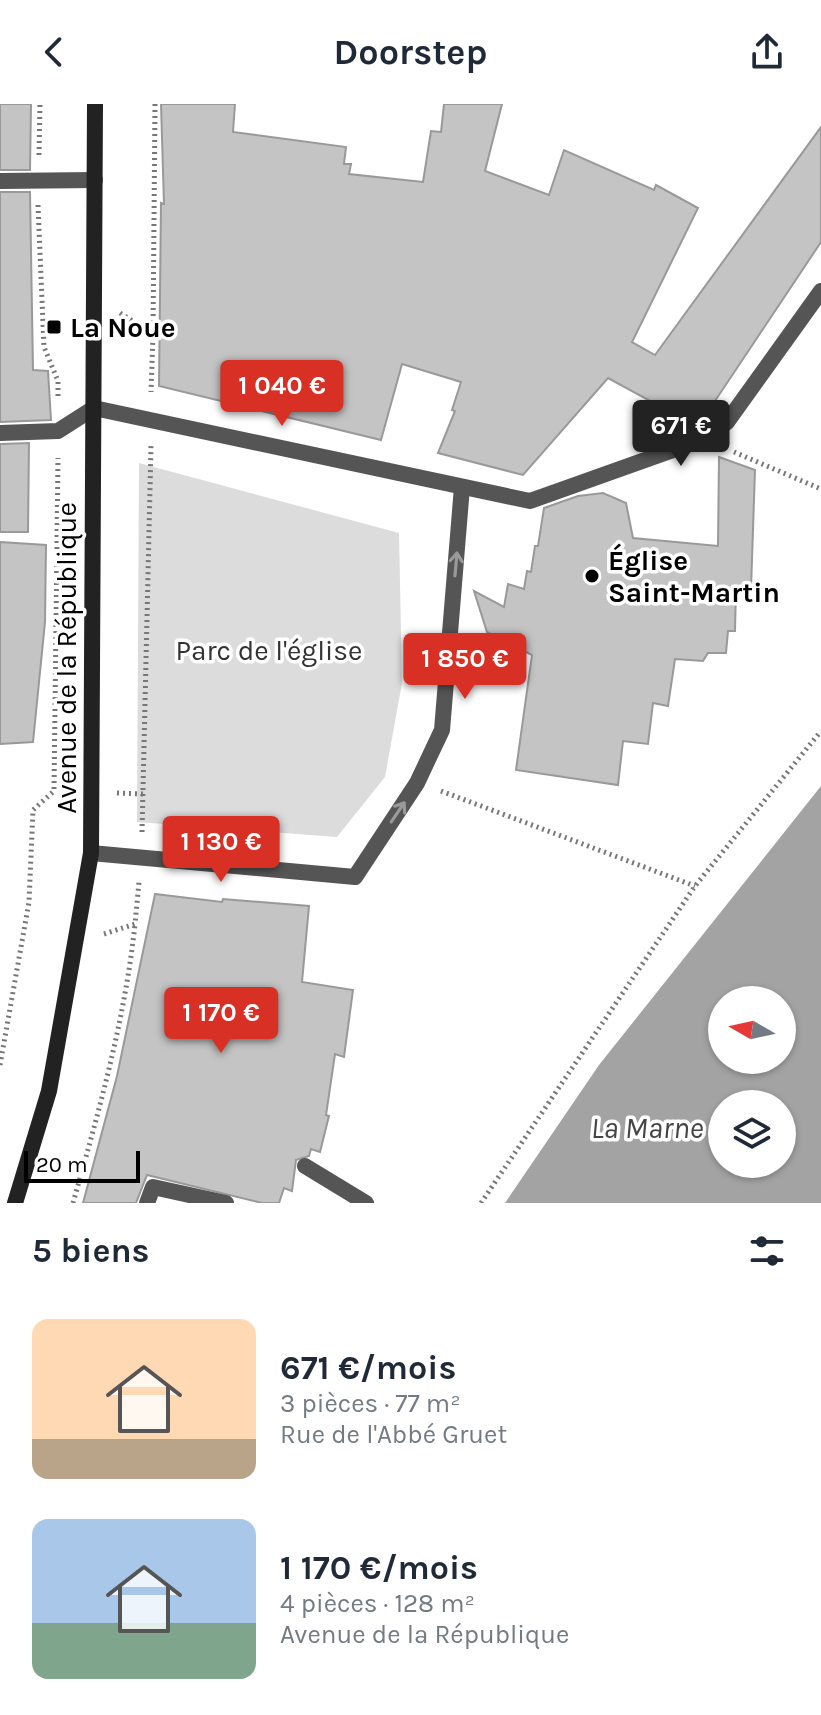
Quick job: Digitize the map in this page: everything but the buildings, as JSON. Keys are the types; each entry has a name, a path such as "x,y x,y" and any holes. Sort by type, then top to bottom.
{"main road":[{"name":"Avenue de la République","path":"15,1203 49,1091 91,853 95,104"}],"street":[{"path":"0,181 95,180"},
{"path":"0,433 58,431 94,408 530,501 704,439 727,422 821,291"},
{"path":"91,853 355,877 417,783 442,730 462,487"},
{"path":"305,1166 366,1203"},
{"path":"147,1203 153,1187 226,1203"}],"path":[{"path":"0,1065 29,902 33,810 54,791 58,381 44,347 38,260 40,104"},
{"path":"73,1203 126,991 141,858 155,104"},
{"path":"94,298 153,334"},
{"path":"704,439 821,489"},
{"path":"481,1203 695,886 821,731"},
{"path":"417,783 695,886"},
{"path":"77,943 135,924"}],"green space":[{"name":"Parc de l'église","path":"139,463 399,533 402,683 385,777 337,837 137,822"}],"water":[{"name":"La Marne","path":"821,786 821,1203 505,1203 599,1065"}],"place":[{"name":"La Noue","path":"54,327"},
{"name":"Église Saint-Martin","path":"592,576"}]}
